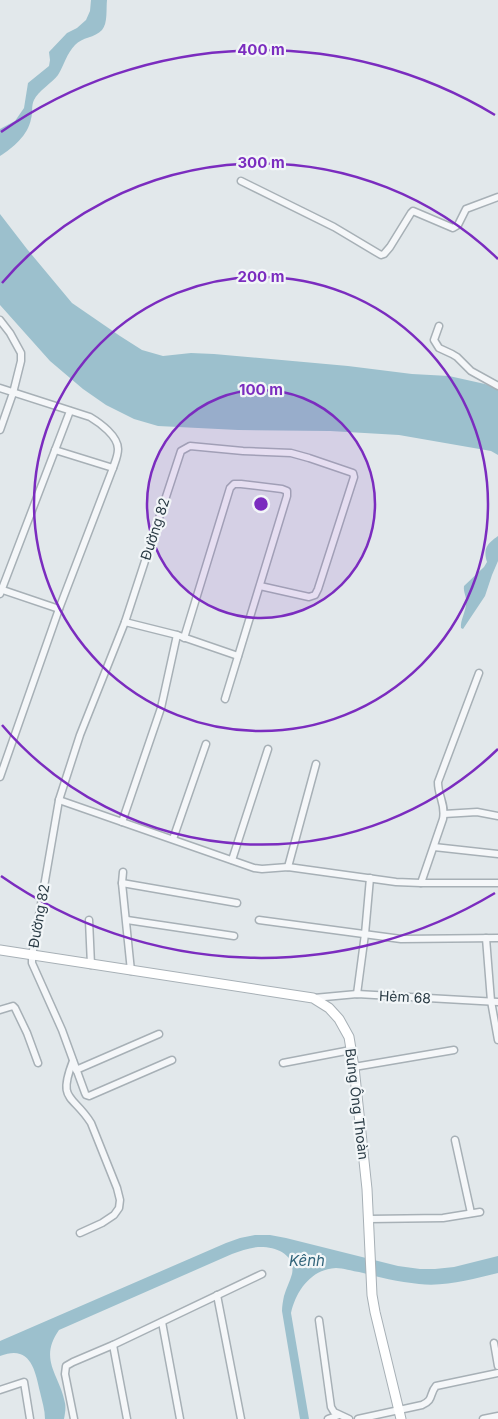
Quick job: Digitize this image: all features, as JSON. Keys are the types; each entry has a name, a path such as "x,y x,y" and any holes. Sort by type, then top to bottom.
{"street":[{"path":"241,181 334,227 381,255 390,247 413,211 453,228 458,225 466,209 498,197"},
{"path":"0,320 21,353 13,393 0,430"},
{"path":"439,326 434,340 437,346 458,357 471,371 498,386"},
{"path":"0,388 90,418 97,422 116,442 118,447 113,468 59,609 0,777"},
{"path":"59,609 0,591 70,411"},
{"name":"Đường 82","path":"32,956 59,800 80,735 125,622 181,451 190,446 291,453 353,473 354,477 315,595 309,597 260,586"},
{"path":"55,450 113,468"},
{"path":"184,638 230,488 234,484 242,484 282,489 287,492 225,699"},
{"path":"125,622 177,635 238,656"},
{"path":"122,822 161,708 177,635"},
{"path":"421,883 445,811 438,782 479,673"},
{"path":"172,839 206,744"},
{"path":"232,860 268,749"},
{"path":"288,867 316,764"},
{"path":"59,800 254,868 288,867 396,882 498,883"},
{"path":"444,814 477,812 498,816"},
{"path":"434,847 498,854"},
{"path":"123,872 122,882 131,971"},
{"path":"357,994 370,878"},
{"path":"122,882 238,903"},
{"path":"90,920 91,965"},
{"path":"126,920 234,936"},
{"path":"259,920 402,939 498,938"},
{"path":"486,938 498,1040"},
{"name":"Bưng Ông Thoàn","path":"0,950 313,998 339,1018 349,1037 354,1067 368,1189 372,1295 400,1415"},
{"path":"32,956 32,963 62,1030 86,1096 172,1060"},
{"name":"Hẻm 68","path":"313,998 357,994 495,1002"},
{"path":"0,1010 13,1006 15,1008 38,1063"},
{"path":"76,1070 159,1034"},
{"path":"283,1064 351,1050"},
{"path":"354,1067 454,1050"},
{"path":"73,1060 66,1081 66,1092 91,1123 120,1200 119,1208 114,1215 80,1233"},
{"path":"455,1140 471,1213"},
{"path":"369,1223 459,1216 480,1212"},
{"path":"74,1419 65,1374 66,1366 262,1274"},
{"path":"217,1295 241,1419"},
{"path":"319,1320 331,1408 334,1412 349,1419"},
{"path":"162,1322 180,1419"},
{"path":"494,1344 498,1366"},
{"path":"113,1345 127,1419"},
{"path":"358,1419 400,1415 427,1403 431,1399 436,1386 498,1372"},
{"path":"0,1390 24,1382 30,1419"},
{"path":"328,1419 339,1415"},
{"path":"483,1419 498,1416"}],"water":[{"path":"91,0 107,0 104,27 99,33 81,40 72,48 58,75 34,100 32,117 23,136 15,145 0,156 0,129 15,121 24,108 28,83 49,66 49,52 67,33 77,28 86,20 90,11"},
{"path":"0,214 72,303 142,350 163,356 191,353 214,354 449,376 485,384 498,389 498,455 491,451 399,435 158,426 134,419 106,405 83,389 50,361 0,305"},
{"path":"498,536 498,561 485,596 463,629 461,625 466,601 464,586 484,567 487,562 485,553 487,547"},
{"name":"Kênh","path":"255,1235 286,1238 398,1266 420,1269 454,1267 498,1256 498,1273 459,1282 429,1285 396,1281 339,1268 327,1269 312,1277 301,1289 291,1313 309,1419 300,1419 282,1311 284,1296 292,1274 291,1261 283,1253 271,1248 255,1247 232,1254 59,1330 50,1350 50,1359 65,1403 64,1419 45,1419 36,1375 25,1356 18,1353 10,1353 0,1356 0,1341 226,1243"}]}
